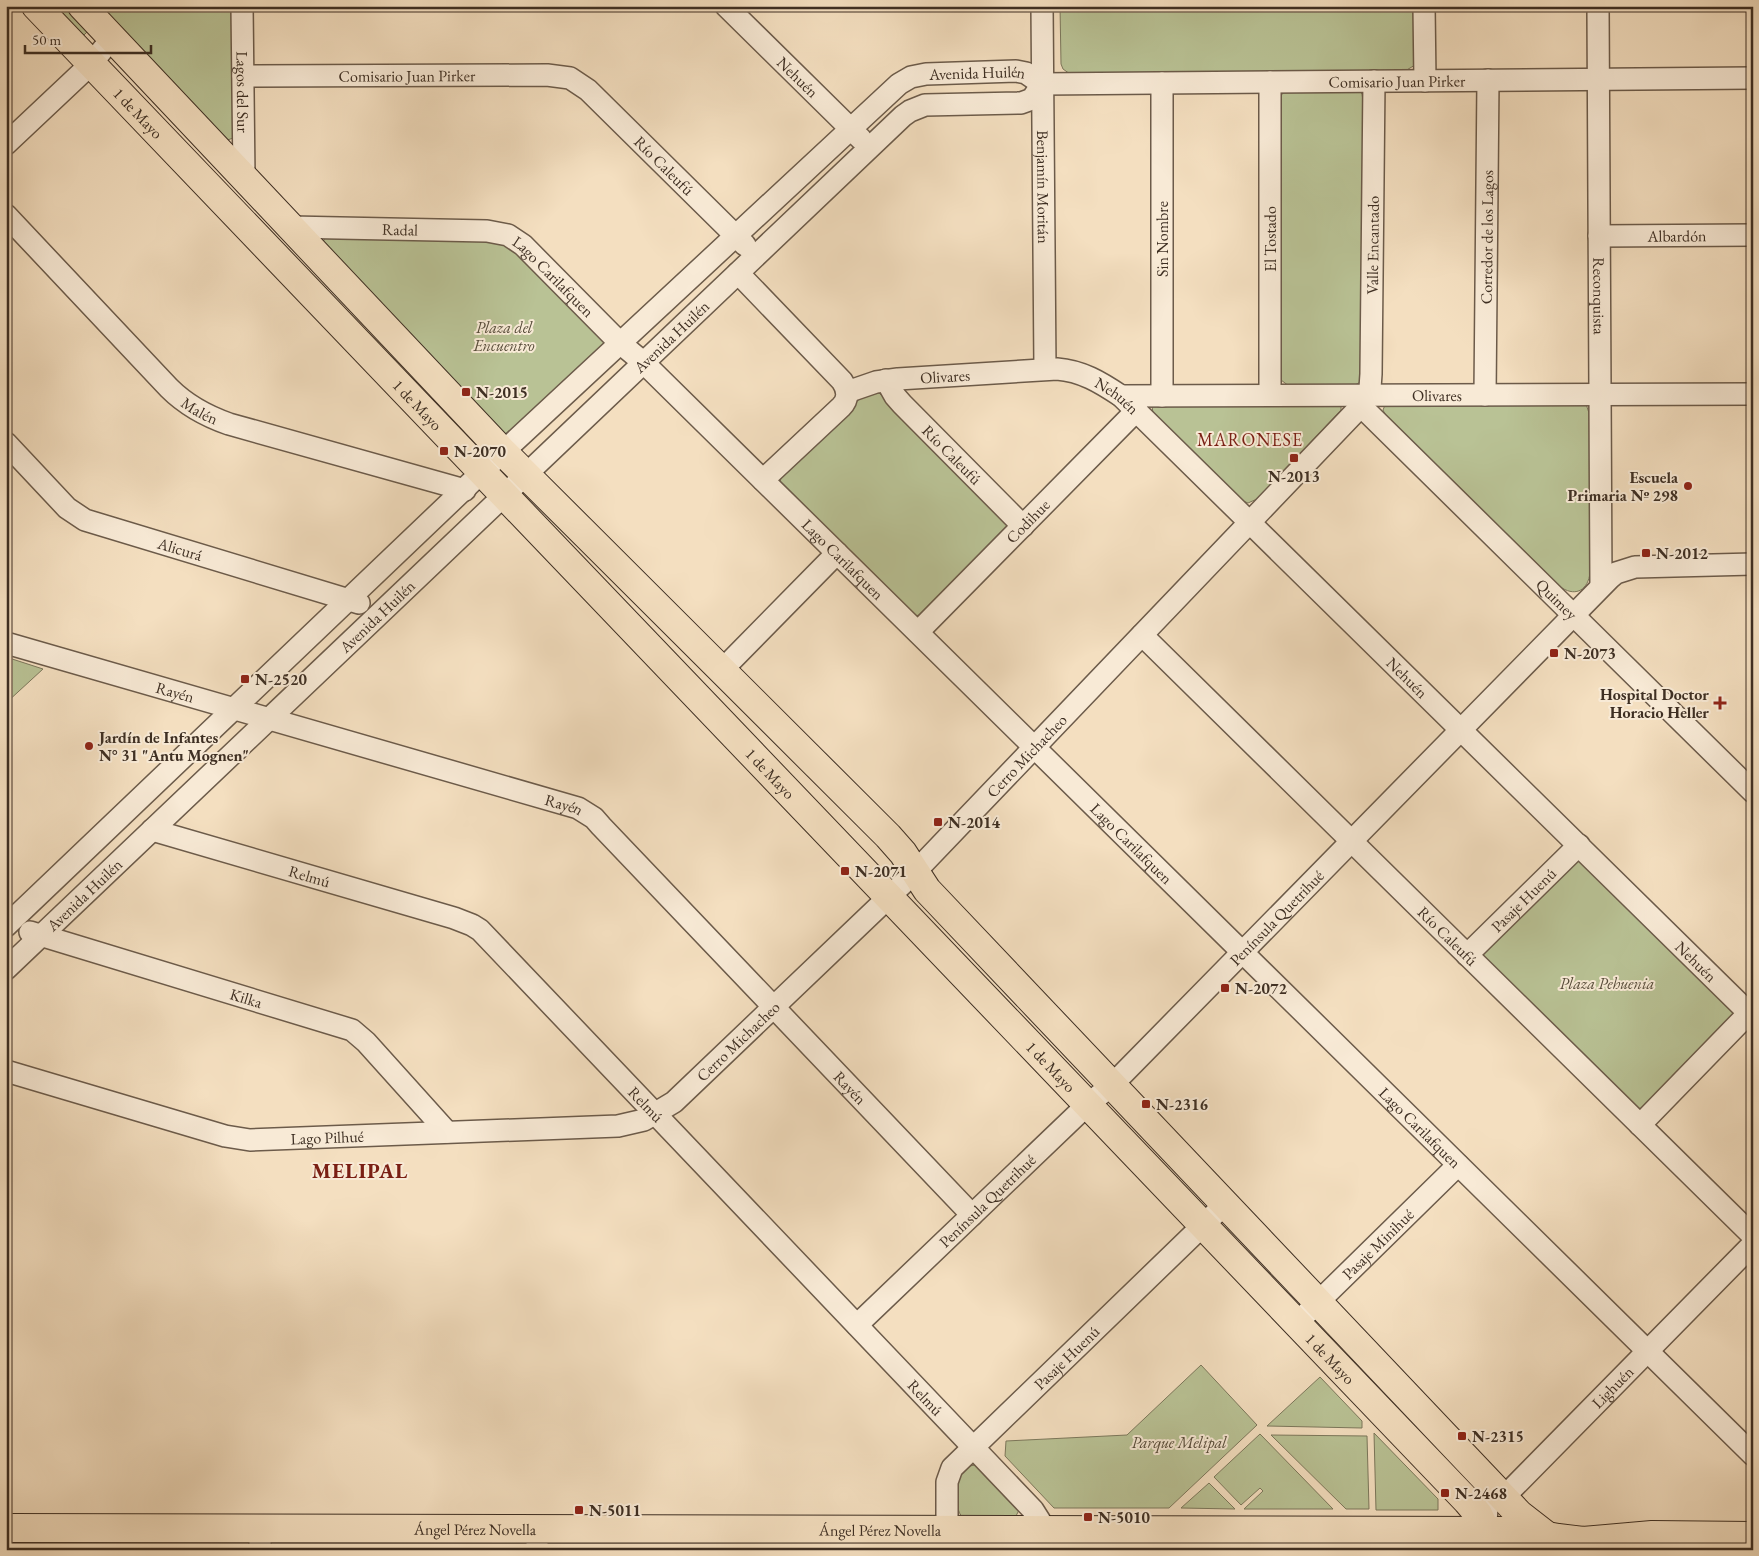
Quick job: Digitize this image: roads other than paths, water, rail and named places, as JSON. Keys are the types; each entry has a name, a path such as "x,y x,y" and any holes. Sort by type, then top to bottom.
{"main road":[{"name":"1 de Mayo","path":"36,6 473,481 505,496 1472,1507 1490,1540"},
{"name":"1 de Mayo","path":"82,6 504,452 888,836 903,853 927,890 1504,1498 1526,1520 1546,1535"},
{"name":"Ángel Pérez Novella","path":"6,1528 260,1539 537,1539 947,1529 1047,1539 1490,1540 1514,1531 1583,1541 1661,1535 1753,1536"},
{"path":"1619,1538 1644,1541 1656,1550"}],"street":[{"name":"Lagos del Sur","path":"242,6 244,177"},
{"name":"Nehuén","path":"726,6 870,148"},
{"name":"Benjamín Moritán","path":"1042,6 1044,369"},
{"path":"1424,6 1425,81"},
{"name":"Reconquista","path":"1598,6 1601,586"},
{"path":"6,144 91,64 112,38"},
{"name":"Avenida Huilén","path":"6,926 473,481 899,84 918,75 1016,71 1026,73 1042,84 1032,99 1021,103 932,104 917,107 903,116 6,969"},
{"name":"Comisario Juan Pirker","path":"243,76 547,75 570,78"},
{"name":"Río Caleufú","path":"570,78 588,90 756,256"},
{"name":"Comisario Juan Pirker","path":"1042,84 1753,78"},
{"name":"Corredor de los Lagos","path":"1485,395 1488,80"},
{"name":"Valle Encantado","path":"1364,401 1372,374 1374,81"},
{"name":"El Tostado","path":"1270,82 1270,396"},
{"name":"Sin Nombre","path":"1162,83 1162,396"},
{"name":"Malén","path":"6,215 178,398 194,409 211,418 229,424 473,481"},
{"name":"Radal","path":"291,227 487,231 508,235"},
{"name":"Lago Carilafquen","path":"508,235 524,245 620,343 644,362 1753,1455"},
{"name":"Albardón","path":"1599,236 1753,235"},
{"path":"738,273 842,381 847,392 847,398 841,407 763,480"},
{"name":"Nehuén","path":"1044,369 1078,372 1096,379 1121,396 1751,1015"},
{"name":"Olivares","path":"847,392 886,380 1044,369"},
{"name":"Río Caleufú","path":"886,380 902,404 1023,526"},
{"name":"Olivares","path":"1121,396 1270,396 1364,401 1485,395 1753,394"},
{"name":"Cerro Michacheo","path":"656,1114 682,1095 915,872 1364,401"},
{"name":"Quimey","path":"1364,401 1753,792"},
{"name":"Codihue","path":"918,632 1136,410"},
{"name":"Alicurá","path":"6,443 67,508 85,520 350,599 378,616"},
{"path":"722,670 837,553"},
{"name":"Península Quetrihué","path":"857,1325 1087,1105 1112,1085 1601,586 1616,573 1635,568 1753,564"},
{"name":"Río Caleufú","path":"1142,635 1753,1236"},
{"name":"Rayén","path":"6,643 578,808 594,818 972,1215"},
{"name":"Relmú","path":"152,830 454,918 472,925 487,936 1033,1510 1047,1539"},
{"name":"Pasaje Huenú","path":"1467,955 1579,846"},
{"name":"Kilka","path":"6,926 352,1030 366,1042 447,1132"},
{"path":"1640,1125 1751,1015"},
{"name":"Lago Pilhué","path":"6,1071 238,1139 262,1140 618,1126 638,1122 656,1114"},
{"name":"Pasaje Minihué","path":"1296,1323 1458,1165"},
{"name":"Pasaje Huenú","path":"947,1529 948,1475 952,1468 1225,1204"},
{"name":"Lighuén","path":"1490,1540 1488,1502 1496,1497 1504,1498 1753,1244"}],"place":[{"name":"N-2015","path":"466,392"},
{"name":"N-2070","path":"444,451"},
{"name":"N-2013","path":"1294,458"},
{"name":"Escuela Primaria Nº 298","path":"1688,486"},
{"name":"N-2012","path":"1646,553"},
{"name":"N-2073","path":"1554,653"},
{"name":"N-2520","path":"245,679"},
{"name":"Hospital Doctor Horacio Heller","path":"1720,703"},
{"name":"Jardín de Infantes N° 31 \"Antu Mognen\"","path":"89,746"},
{"name":"N-2014","path":"938,822"},
{"name":"N-2071","path":"845,871"},
{"name":"N-2072","path":"1225,988"},
{"name":"N-2316","path":"1146,1104"},
{"name":"N-2315","path":"1462,1436"},
{"name":"N-2468","path":"1445,1493"},
{"name":"N-5011","path":"579,1510"},
{"name":"N-5010","path":"1088,1517"}],"district":[{"name":"MARONESE","path":"1250,440"},
{"name":"MELIPAL","path":"360,1171"}],"park label":[{"name":"Plaza del Encuentro","path":"504,336"},
{"name":"Plaza Pehuenia","path":"1607,983"},
{"name":"Parque Melipal","path":"1179,1442"}]}
